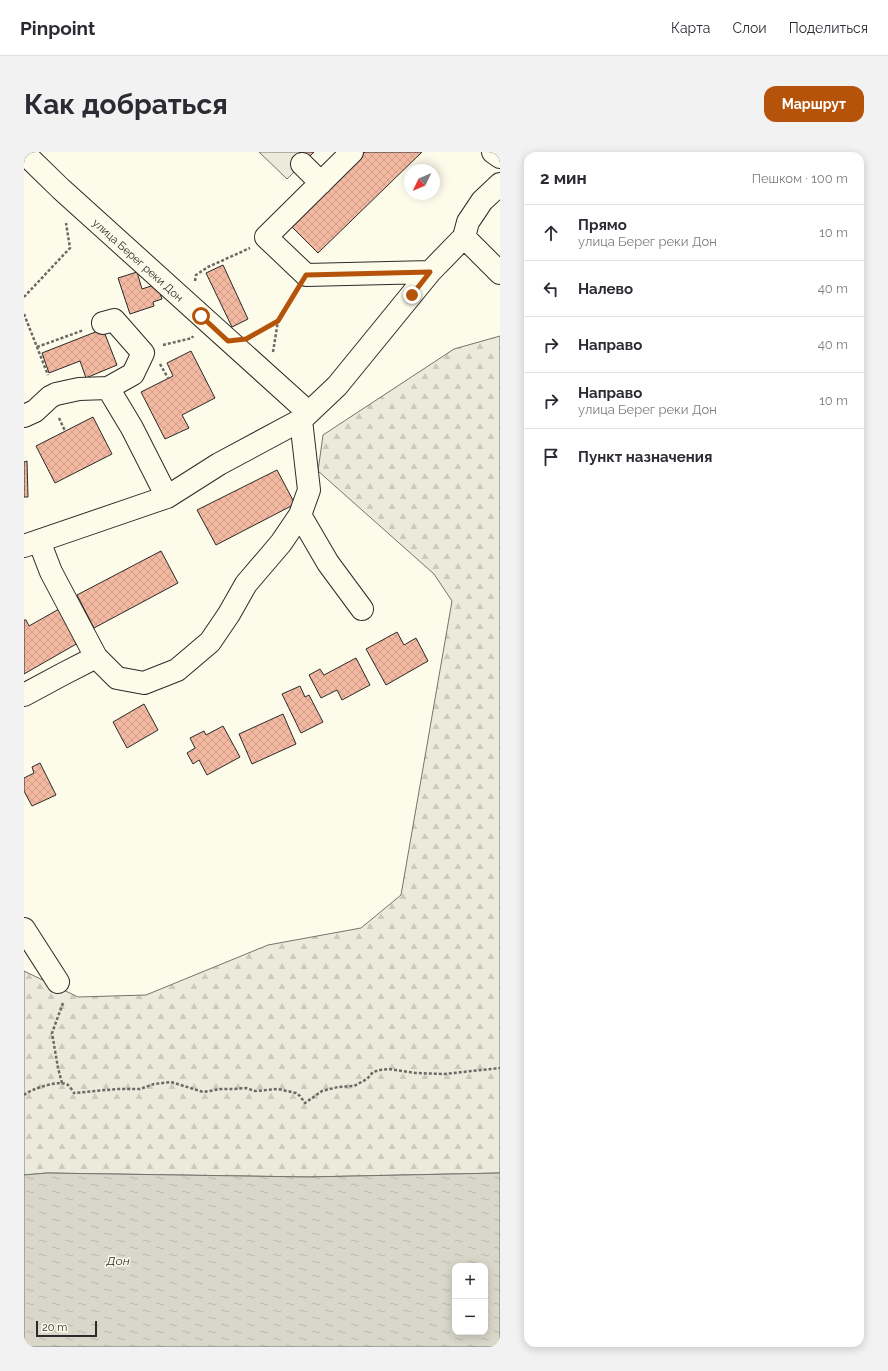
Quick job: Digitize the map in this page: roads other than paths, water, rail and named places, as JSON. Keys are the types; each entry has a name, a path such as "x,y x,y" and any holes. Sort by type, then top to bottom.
{"street":[{"path":"352,152 266,237 306,275 430,272"},
{"path":"493,152 500,157"},
{"name":"улица Берег реки Дон","path":"33,157 61,189 268,378 304,416"},
{"path":"302,164 321,183"},
{"path":"304,416 309,490 300,515 281,543 246,584 229,614 210,642 176,670 144,683 117,678 96,658 51,572 28,545 167,497 219,464 304,416 337,386 430,272 464,237 468,222 482,201 500,184"},
{"path":"464,237 500,274"},
{"path":"24,416 35,411 50,397 56,394 79,389 108,388 134,374 143,353 114,320 103,323"},
{"path":"108,388 132,428 167,497"},
{"path":"300,515 328,563 362,609"},
{"path":"24,696 63,674 96,658"},
{"path":"24,929 58,982"}],"water":[{"name":"Дон","path":"47,1173 307,1177 500,1173 500,1347 24,1347 24,1175"}]}
